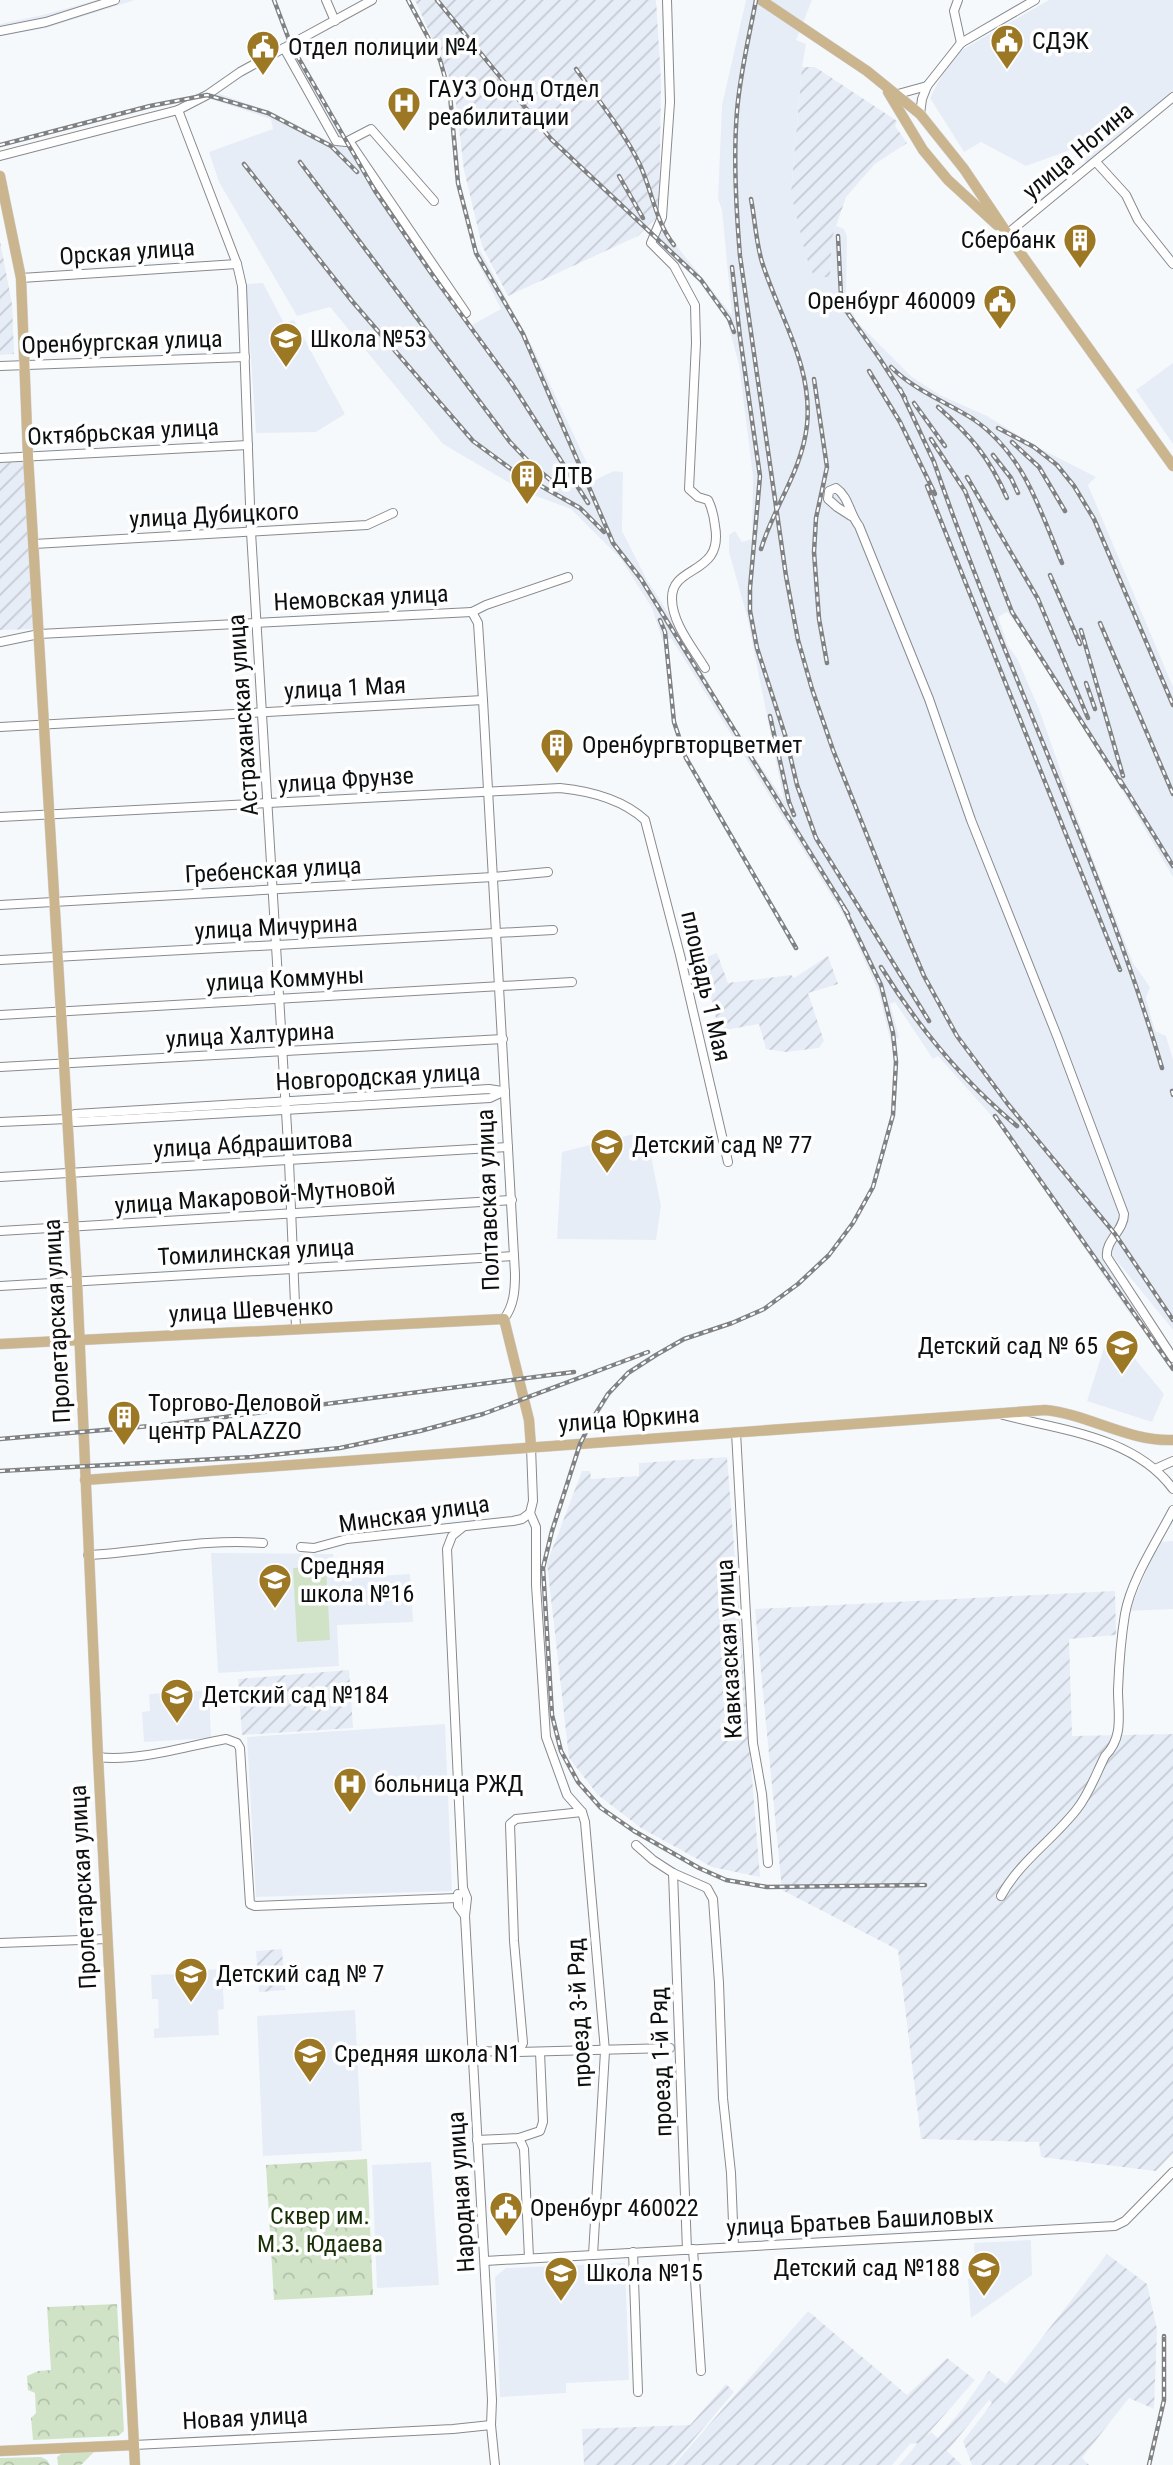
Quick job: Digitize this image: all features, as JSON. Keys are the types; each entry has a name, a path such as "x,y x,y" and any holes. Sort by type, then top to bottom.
{"main road":[{"path":"761,0 898,94 920,114 964,169 1007,234 1173,466"},
{"path":"881,83 899,107 928,156 948,180 1007,234"},
{"path":"928,156 942,150 943,142"},
{"path":"948,180 950,173 956,169 964,169"},
{"name":"Пролетарская улица","path":"0,176 20,278 28,456 77,1282 97,1757 135,2465"},
{"name":"улица Шевченко","path":"0,1344 504,1319"},
{"name":"Полтавская улица","path":"504,1319 529,1420 531,1447"},
{"name":"улица Юркина","path":"85,1480 1045,1410 1064,1412 1144,1437 1173,1440"},
{"name":"Новая улица","path":"0,2451 134,2445"}],"street":[{"path":"0,32 46,22 115,0"},
{"path":"326,0 335,21"},
{"path":"0,156 178,110 372,0"},
{"path":"667,0 670,102 662,217 650,243 674,266 695,305 696,343 689,489 698,497 708,500 717,538 715,550 707,561 677,581 671,602 678,624 705,668"},
{"path":"958,0 954,11 961,43"},
{"path":"920,114 927,86 961,43 1035,0"},
{"path":"284,48 336,141 349,141 371,129 434,201"},
{"path":"898,94 927,86"},
{"name":"улица Ногина","path":"1007,234 1173,97"},
{"name":"Астраханская улица","path":"178,110 237,264 242,286 251,532 289,1161 296,1328"},
{"path":"349,141 466,313"},
{"path":"1096,162 1126,195 1138,220 1173,264"},
{"name":"Орская улица","path":"20,278 237,264"},
{"name":"Оренбургская улица","path":"0,366 245,357"},
{"name":"Октябрьская улица","path":"0,458 248,445"},
{"name":"улица Дубицкого","path":"34,544 367,525 393,513"},
{"path":"851,516 859,526 929,699 971,820 1057,1035 1124,1214 1121,1229 1115,1234 1106,1252 1107,1257 1173,1358"},
{"path":"472,612 568,577"},
{"name":"Немовская улица","path":"0,642 39,634 472,612"},
{"name":"Полтавская улица","path":"472,612 478,623 512,1200 514,1299 512,1309 504,1319"},
{"name":"улица 1 Мая","path":"0,727 483,700"},
{"name":"улица Фрунзе","path":"0,817 560,788 598,794 628,807 645,820"},
{"name":"площадь 1 Мая","path":"645,820 728,1162"},
{"name":"Гребенская улица","path":"0,905 548,872"},
{"name":"улица Мичурина","path":"0,960 553,930"},
{"name":"улица Коммуны","path":"0,1015 572,982"},
{"name":"улица Халтурина","path":"0,1067 503,1039"},
{"name":"Новгородская улица","path":"0,1122 67,1119 75,1122 285,1106 489,1098 505,1091"},
{"name":"улица Абдрашитова","path":"0,1177 508,1147"},
{"name":"улица Макаровой-Мутновой","path":"0,1231 512,1200"},
{"name":"Томилинская улица","path":"0,1286 514,1256"},
{"path":"1058,1429 1054,1420 1064,1412"},
{"path":"994,1413 1119,1447 1155,1469 1173,1489"},
{"name":"Кавказская улица","path":"736,1432 753,1743 762,1794 768,1863"},
{"name":"Полтавская улица","path":"531,1447 533,1502 530,1513 536,1527 546,1737 567,1796 582,1812"},
{"path":"1155,1469 1173,1461"},
{"path":"1001,1896 1017,1871 1062,1828 1079,1806 1105,1756 1111,1750 1120,1722 1119,1682 1129,1599 1173,1510"},
{"name":"Минская улица","path":"301,1547 314,1548 348,1539 513,1521 530,1513"},
{"name":"Народная улица","path":"463,1527 453,1536 447,1549 495,2465"},
{"path":"88,1555 238,1541 263,1543"},
{"path":"97,1757 141,1757 226,1739 237,1743 240,1748 250,1904 255,1906 457,1898 463,1888"},
{"path":"518,2052 523,2043 515,1954 510,1824 516,1819 582,1812"},
{"name":"проезд 3-й Ряд","path":"582,1812 586,1822 605,2051 593,2255"},
{"path":"636,1845 673,1873 707,1888 713,1899 723,2098 732,2173 734,2247"},
{"name":"проезд 1-й Ряд","path":"673,1873 690,2249 701,2371"},
{"name":"Народная улица","path":"457,1898 458,1906 465,1916"},
{"path":"0,1943 107,1939"},
{"path":"473,2051 670,2048"},
{"path":"477,2140 519,2138 540,2131 540,2052"},
{"path":"519,2138 524,2149 529,2258"},
{"name":"улица Братьев Башиловых","path":"485,2261 1115,2226 1133,2214 1173,2172"},
{"path":"633,2252 638,2392"},
{"name":"Новая улица","path":"134,2445 442,2430 491,2425"}],"shaded area":[{"path":"97,0 135,0 46,28 0,36 0,24"},
{"path":"415,0 656,0 661,82 659,215 638,236 508,296 482,246 464,170 454,88"},
{"path":"746,0 812,0 796,40 806,44 791,192 830,277 832,238 836,226 844,229 847,236 846,294 856,321 912,377 940,395 987,416 1041,449 1096,477 1088,485 1173,687 1173,877 1122,790 1017,624 1007,612 998,617 1008,646 1017,658 1039,709 1133,963 1150,987 1146,998 1155,1031 1166,1036 1173,1060 1173,1330 1112,1255 1114,1245 1108,1238 1102,1255 1138,1312 1132,1317 998,1123 938,1056 933,1059 895,1002 890,1004 899,1037 891,1043 879,993 846,919 671,638 663,642 652,608 621,559 571,509 525,492 443,444 330,307 297,316 219,182 209,152 273,129 271,119 208,98 196,98 195,94 206,91 220,94 274,113 332,143 339,139 285,41 290,39 351,146 472,325 501,309 473,253 480,250 532,346 595,480 614,471 623,472 622,531 647,580 678,628 728,717 784,801 747,616 729,552 729,535 735,531 742,542 752,539 753,476 739,365 727,320 699,282 650,236 661,219 671,239 732,315 722,210 718,199 722,105"},
{"path":"1049,0 1173,0 1173,93 1086,163 1073,149 1026,166 981,142 964,152 930,98 953,55"},
{"path":"802,67 815,67 897,121 895,126 907,143 875,164 846,197 832,238 830,277 814,277 806,256 791,193"},
{"path":"0,241 12,304 14,354 0,355"},
{"name":"Школа №53","path":"263,283 284,323 294,320 345,414 316,432 256,433 246,284"},
{"path":"1173,363 1173,444 1136,390"},
{"path":"25,461 35,629 0,630 0,463"},
{"path":"717,953 728,983 791,975 794,978 828,956 838,984 808,993 824,1041 819,1048 785,1052 766,1049 759,1024 719,1031 706,977 701,965 693,967 691,963"},
{"name":"Детский сад № 77","path":"646,1131 661,1206 656,1240 557,1239 562,1152"},
{"name":"Детский сад № 65","path":"1104,1348 1134,1358 1164,1394 1152,1422 1087,1401"},
{"path":"727,1457 760,1877 712,1867 641,1828 598,1795 569,1758 547,1563 582,1471 590,1471 591,1479 639,1476 639,1463"},
{"path":"1173,1541 1173,1609 1129,1611 1159,1542"},
{"name":"Средняя школа №16","path":"211,1553 333,1554 335,1579 410,1574 413,1622 337,1625 339,1666 218,1673"},
{"path":"1115,1591 1116,1635 1069,1639 1072,1736 1173,1734 1173,2153 1156,2171 1041,2157 1039,2142 921,2139 898,1950 782,1890 755,1609"},
{"path":"349,1670 353,1728 242,1735 238,1679"},
{"name":"Детский сад №184","path":"209,1690 211,1738 144,1742 142,1712 150,1711 149,1694"},
{"name":"больница РЖД","path":"445,1724 452,1891 256,1897 247,1737"},
{"path":"282,1949 285,1990 259,1992 256,1951"},
{"name":"Детский сад № 7","path":"222,1969 224,2009 218,2010 219,2035 154,2038 154,2029 159,2028 158,1999 152,1999 151,1975"},
{"name":"Средняя школа N1","path":"355,2010 362,2151 263,2156 257,2016"},
{"path":"431,2162 439,2285 377,2288 372,2165"},
{"name":"Детский сад №188","path":"1031,2240 1032,2275 971,2318 968,2279 976,2278 974,2243"},
{"path":"1107,2254 1147,2284 1157,2329 1154,2409 1129,2398 1082,2458 1089,2465 972,2465 963,2441 992,2403 989,2400 947,2451 962,2465 899,2465 918,2443 910,2444 892,2465 674,2465 808,2311 907,2395 947,2358 975,2380 925,2437 931,2432 938,2438 989,2371 1006,2384"},
{"name":"Школа №15","path":"625,2263 629,2380 566,2383 566,2393 500,2397 495,2277 506,2268"},
{"path":"726,2384 734,2392 672,2465 584,2465 582,2429 690,2425"}],"green space":[{"path":"326,1566 330,1640 297,1642 293,1568"},
{"name":"Сквер им. М.З. Юдаева","path":"367,2159 373,2295 274,2300 266,2165"},
{"path":"117,2304 124,2431 118,2436 33,2440 31,2418 36,2413 35,2393 28,2390 27,2376 38,2371 51,2370 47,2307"},
{"path":"95,2451 81,2465 58,2465 57,2457 61,2454"},
{"path":"41,2457 50,2465 0,2465 0,2458"}],"railway":[{"path":"274,0 291,45 375,191 512,384 588,503"},
{"path":"408,0 440,60 450,95 458,183 476,253 523,334 613,543 641,579 848,914"},
{"path":"437,0 551,139 701,280 729,319 734,332"},
{"path":"756,0 737,111 736,184 740,256 786,576 798,640 812,689 833,750 907,936 924,976 957,1036 1007,1103 1115,1234 1173,1320"},
{"path":"576,69 634,152 663,227 674,245"},
{"path":"0,145 150,106 207,95 268,113 331,146 357,172"},
{"path":"300,162 510,442 554,483"},
{"path":"244,164 352,301 473,441 511,469 580,508 604,532"},
{"path":"619,176 643,218"},
{"path":"751,199 762,262 800,362 807,403 807,425 800,458 761,549"},
{"path":"838,236 841,296 847,312 905,398"},
{"path":"732,267 760,476 750,588 750,611 757,648 786,738 797,785 816,838 929,1021"},
{"path":"891,367 920,389 973,419 1005,449 1028,484 1062,563"},
{"path":"869,371 900,422 935,494"},
{"path":"814,379 827,467 816,518 814,552 819,619 827,663"},
{"path":"900,389 934,462 961,538 1082,839 1138,991 1162,1068"},
{"path":"914,403 945,446"},
{"path":"938,407 978,448 1007,498"},
{"path":"998,428 1034,447 1057,465 1074,486 1094,519 1173,705"},
{"path":"931,439 965,491 1012,612 1123,787"},
{"path":"1012,442 1039,467 1065,511"},
{"path":"993,455 1011,478 1018,493"},
{"path":"967,477 1038,599 1088,718"},
{"path":"927,486 1120,970"},
{"path":"1050,575 1080,644"},
{"path":"660,620 665,632 674,722 686,758 796,948"},
{"path":"1100,623 1173,794"},
{"path":"1081,630 1123,776"},
{"path":"1086,683 1095,709"},
{"path":"770,716 794,815"},
{"path":"1120,780 1173,866"},
{"path":"843,906 881,985 893,1033 896,1062 893,1115 873,1187 853,1223 829,1255 798,1284 764,1309 684,1339 628,1373 608,1394 593,1418 580,1444 543,1568 552,1715 561,1751 578,1782 601,1808 634,1831 699,1868 726,1880 767,1887 925,1885"},
{"path":"881,967 910,1011 960,1072 1017,1126"},
{"path":"1172,1091 1173,1095"},
{"path":"995,1116 1173,1369"},
{"path":"0,1471 252,1457 340,1448 483,1414 648,1352"},
{"path":"0,1439 162,1425 574,1372"},
{"path":"1149,2465 1164,2400 1164,2336"}],"place":[{"name":"СДЭК","path":"1007,71"},
{"name":"Отдел полиции №4","path":"263,77"},
{"name":"ГАУЗ Оонд Отдел реабилитации","path":"404,133"},
{"name":"Сбербанк","path":"1080,270"},
{"name":"Оренбург 460009","path":"1000,331"},
{"name":"Школа №53","path":"286,369"},
{"name":"ДТВ","path":"527,506"},
{"name":"Оренбургвторцветмет","path":"557,775"},
{"name":"Детский сад № 77","path":"607,1175"},
{"name":"Детский сад № 65","path":"1122,1376"},
{"name":"Торгово-Деловой центр PALAZZO","path":"124,1447"},
{"name":"Средняя школа №16","path":"275,1610"},
{"name":"Детский сад №184","path":"177,1725"},
{"name":"больница РЖД","path":"350,1814"},
{"name":"Детский сад № 7","path":"191,2004"},
{"name":"Средняя школа N1","path":"310,2084"},
{"name":"Оренбург 460022","path":"506,2238"},
{"name":"Детский сад №188","path":"984,2298"},
{"name":"Школа №15","path":"561,2303"}]}
